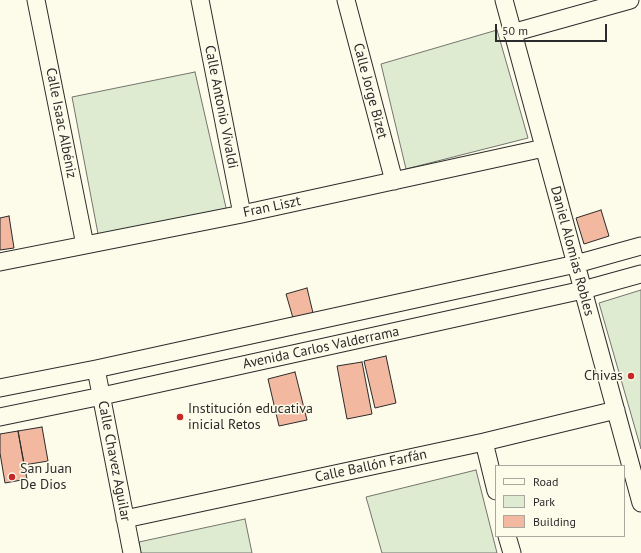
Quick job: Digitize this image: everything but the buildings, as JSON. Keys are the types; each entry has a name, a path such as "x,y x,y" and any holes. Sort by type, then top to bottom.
{"street":[{"name":"Calle Isaac Albéniz","path":"36,0 85,245"},
{"name":"Calle Antonio Vivaldi","path":"200,0 242,214"},
{"name":"Calle Jorge Bizet","path":"346,0 394,181"},
{"name":"Daniel Alomias Robles","path":"504,0 641,502"},
{"path":"512,33 630,0"},
{"name":"Fran Liszt","path":"0,262 242,214 544,148"},
{"name":"Avenida Carlos Valderrama","path":"0,388 96,369 576,264 641,246"},
{"name":"Avenida Carlos Valderrama","path":"0,417 583,290 641,274"},
{"name":"Calle Chavez Aguilar","path":"96,369 132,553"},
{"name":"Calle Ballón Farfán","path":"125,519 484,442 616,410"},
{"path":"484,442 495,486"},
{"path":"507,537 512,553"}],"green space":[{"path":"497,30 528,138 406,169 381,64"},
{"path":"195,72 227,212 99,239 72,97"},
{"name":"Chivas","path":"641,290 641,449 599,303"},
{"path":"476,470 497,553 382,553 366,497"},
{"path":"245,519 252,553 141,553 139,542"}],"place":[{"name":"Chivas","path":"631,376"},
{"name":"Institución educativa inicial Retos","path":"180,417"},
{"name":"San Juan De Dios","path":"12,477"}]}
